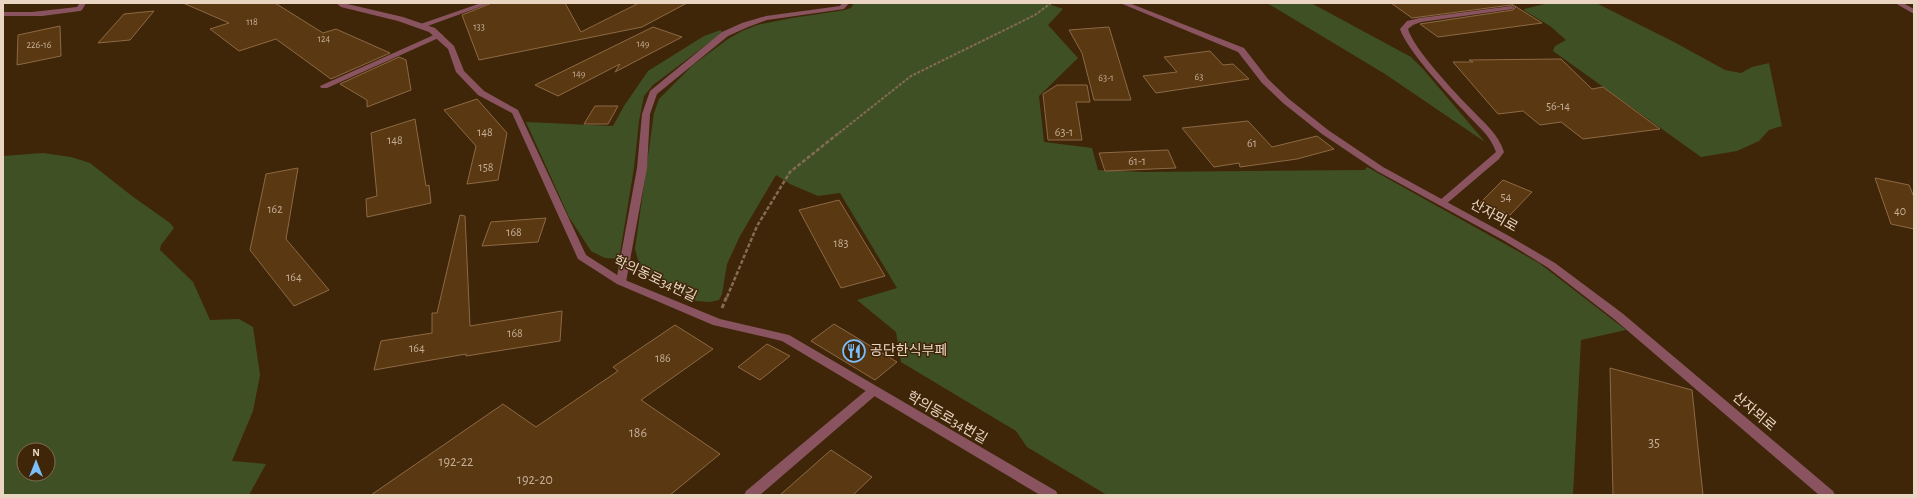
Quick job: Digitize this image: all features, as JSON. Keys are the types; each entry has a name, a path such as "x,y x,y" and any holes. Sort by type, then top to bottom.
{"street":[{"path":"3,14 25,16 66,11 80,9 83,3"},
{"name":"학의동로34번길","path":"339,3 343,6 400,19 432,30 451,48 460,72 481,93 515,112 582,257 622,282 716,322 785,338 1051,495"},
{"path":"419,26 488,3"},
{"path":"622,282 642,168 646,114 653,93 725,34 766,18 842,8 846,3"},
{"name":"산자뫼로","path":"1123,3 1241,50 1265,80 1286,101 1325,132 1380,169 1528,251 1618,316 1752,428 1828,495"},
{"path":"1898,3 1914,12"},
{"path":"1442,203 1500,152 1498,144 1493,136 1420,55 1409,40 1404,29 1410,22 1420,20 1511,8"},
{"path":"324,86 439,36"},
{"path":"751,495 873,391"}],"path":[{"path":"716,322 757,226 790,172 911,76 1035,15 1052,3"}],"green space":[{"path":"854,3 1046,3 1063,9 1048,25 1078,58 1039,96 1044,142 1092,148 1098,170 1146,172 1365,170 1367,167 1539,263 1626,330 1581,340 1573,495 1107,495 1027,447 1016,431 901,362 896,332 857,300 897,288 840,193 818,196 790,184 776,175 740,236 727,264 722,294 719,300 710,302 696,301 641,271 635,249 654,113 659,99 693,65 728,39 742,31 757,25 845,10 851,8"},
{"path":"1267,3 1311,3 1411,57 1485,142 1385,74"},
{"path":"1549,3 1596,3 1674,42 1725,70 1741,73 1752,67 1769,63 1782,126 1769,130 1759,141 1737,151 1701,157 1553,51 1555,46 1566,40 1550,26 1524,9"},
{"path":"721,30 722,33 653,85 644,96 619,259 605,258 591,251 569,217 526,122 613,126 624,106 648,71 704,36"},
{"path":"43,153 71,157 90,163 170,223 174,228 161,245 160,250 193,282 210,320 239,319 253,327 260,375 253,411 232,461 266,464 249,495 3,495 3,156"}],"building":[{"path":"183,3 275,3 323,33 336,29 390,53 331,79 276,39 239,51 210,29 229,23"},
{"path":"492,3 565,3 581,32 639,3 687,3 642,27 479,60 462,15"},
{"path":"1391,3 1510,3 1542,23 1438,37 1420,24 1513,10 1516,7 1511,5 1412,18"},
{"path":"154,11 130,40 98,43 124,14"},
{"path":"60,26 61,56 17,65 18,35"},
{"path":"653,27 682,37 615,72 620,64 558,96 535,85"},
{"path":"1109,27 1131,100 1094,100 1082,53 1069,30"},
{"path":"1210,51 1223,65 1233,64 1249,79 1156,93 1143,76 1177,72 1164,57"},
{"path":"399,57 406,60 411,90 367,107 367,100 340,84"},
{"path":"1561,59 1592,89 1603,87 1660,129 1583,139 1561,122 1540,125 1523,111 1498,114 1453,62 1473,62 1469,60"},
{"path":"1057,85 1087,85 1090,102 1076,102 1082,140 1048,140 1043,94"},
{"path":"477,99 507,133 498,180 467,184 476,146 444,110"},
{"path":"595,106 618,106 608,124 584,124"},
{"path":"415,119 426,186 429,185 431,203 367,217 366,199 377,196 371,133"},
{"path":"1248,121 1272,147 1317,136 1334,149 1297,159 1240,167 1239,163 1214,167 1182,128"},
{"path":"1168,150 1176,168 1105,171 1099,153"},
{"path":"298,168 286,239 329,290 294,306 250,250 266,174"},
{"path":"1875,178 1909,185 1914,197 1914,229 1891,224"},
{"path":"1503,180 1532,192 1510,215 1480,203"},
{"path":"839,200 885,276 841,288 799,210"},
{"path":"460,215 465,216 470,326 562,311 560,341 466,356 466,354 374,370 381,341 432,333 432,313 437,313"},
{"path":"546,218 538,242 482,246 491,222"},
{"name":"공단한식부페","path":"834,324 897,362 875,380 811,341"},
{"path":"675,325 713,349 641,400 720,454 670,495 371,495 503,404 536,427 618,371 613,367"},
{"path":"767,344 790,356 760,380 738,367"},
{"path":"1610,368 1692,390 1703,495 1613,495"},
{"path":"831,450 872,477 853,495 780,495"}],"place":[{"name":"공단한식부페","path":"854,351"}]}
